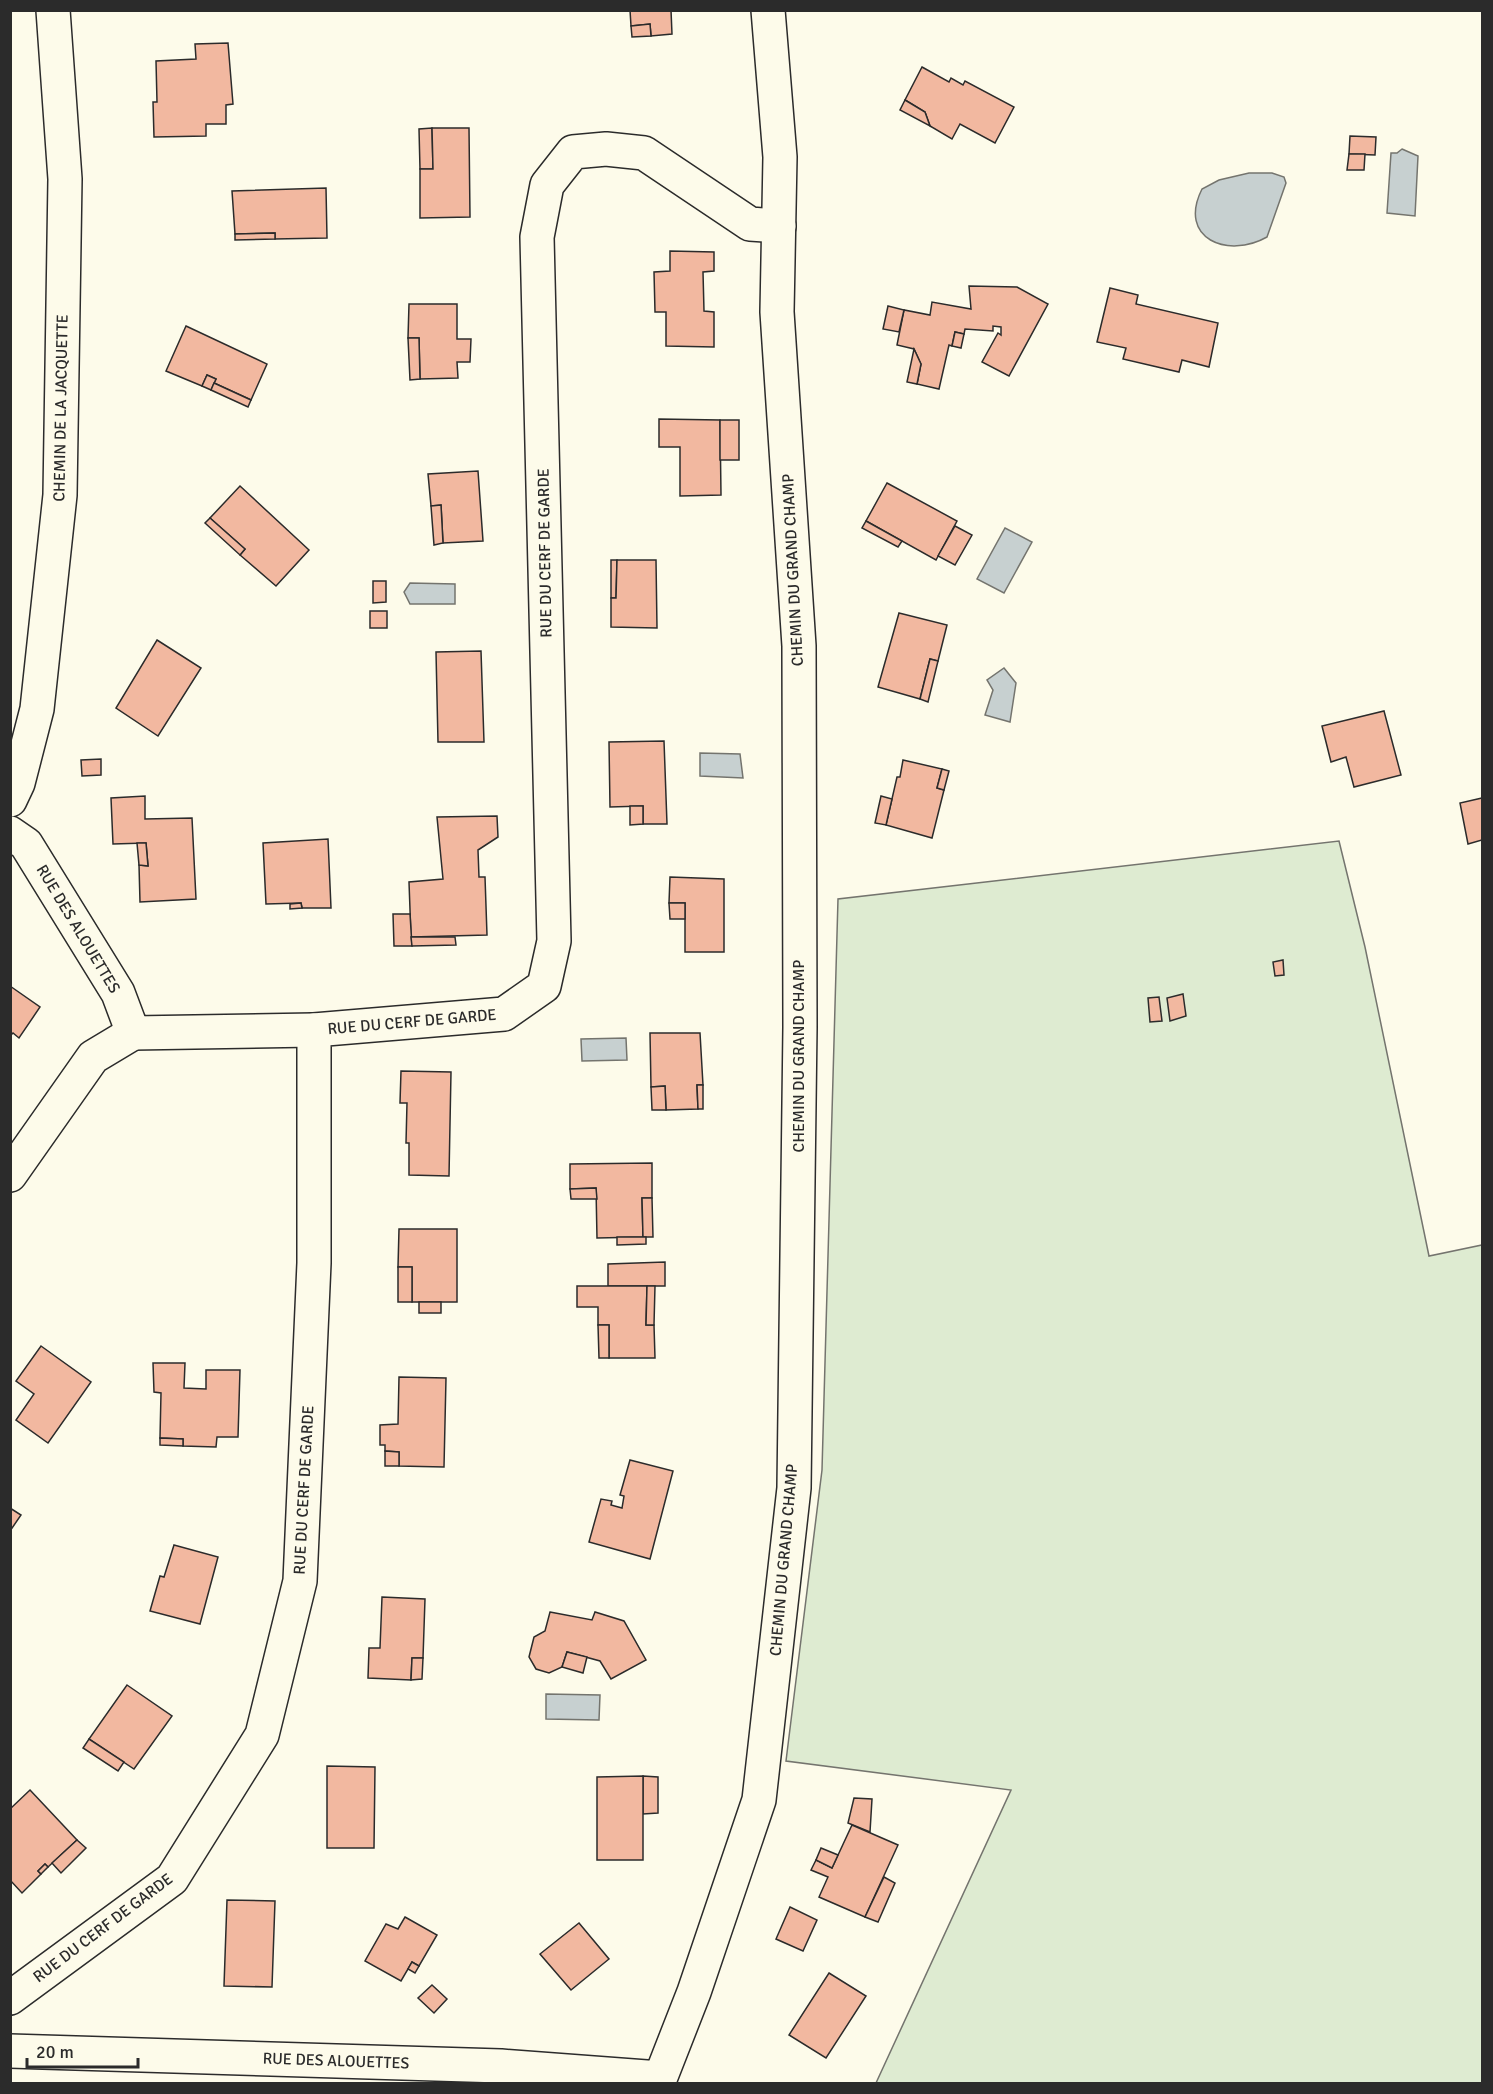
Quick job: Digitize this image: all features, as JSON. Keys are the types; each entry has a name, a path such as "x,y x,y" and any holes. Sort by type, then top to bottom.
{"street":[{"name":"CHEMIN DE LA JACQUETTE","path":"10,800 18,783 37,709 60,495 64,179 53,10"},
{"name":"CHEMIN DU GRAND CHAMP","path":"659,2080 694,1992 759,1800 794,1488 800,1027 799,646 777,312 780,157 768,10"},
{"name":"RUE DU CERF DE GARDE","path":"10,1998 172,1879 262,1735 300,1581 314,1263 314,1030 504,1014 544,986 554,941 537,237 548,185 573,152 606,149 644,153 750,224 779,226"},
{"name":"RUE DES ALOUETTES","path":"10,834 26,843 118,993 133,1033"},
{"path":"10,1176 93,1057 133,1033 314,1030"},
{"name":"RUE DES ALOUETTES","path":"10,2051 501,2066 659,2080"}],"green space":[{"path":"1339,841 1365,947 1429,1256 1482,1245 1482,2083 876,2083 1011,1790 786,1761 822,1470 838,899"}],"shaded area":[{"path":"1402,149 1418,156 1415,216 1387,213 1391,153 1397,153"},
{"path":"1249,173 1272,173 1284,177 1286,183 1267,237 1237,246 1223,245 1210,240 1201,232 1196,221 1196,206 1202,189 1219,180"},
{"path":"1005,528 1032,542 1004,593 977,579"},
{"path":"410,583 455,584 455,604 410,604 404,592"},
{"path":"1004,668 1016,683 1010,722 985,715 993,690 987,680"},
{"path":"700,753 740,754 743,778 700,776"},
{"path":"626,1038 627,1060 582,1061 581,1039"},
{"path":"546,1694 600,1695 599,1720 546,1719"}],"building":[{"path":"630,10 671,10 672,34 651,36 650,24 631,26"},
{"path":"650,24 651,36 632,37 631,26"},
{"path":"228,43 233,104 226,105 226,124 206,124 206,136 154,137 153,102 157,102 156,61 196,59 195,44"},
{"path":"922,67 949,82 951,78 963,85 965,81 1014,107 995,143 960,124 952,139 930,126 925,112 905,100"},
{"path":"905,100 925,112 930,126 900,110"},
{"path":"432,128 433,169 420,169 419,129"},
{"path":"432,128 469,128 470,217 420,218 420,169 433,169"},
{"path":"1350,136 1376,137 1375,155 1349,154"},
{"path":"1349,154 1365,154 1364,170 1347,170"},
{"path":"326,188 327,238 275,239 275,233 235,234 232,191"},
{"path":"275,233 275,239 235,240 235,234"},
{"path":"670,251 714,252 714,271 703,272 704,311 714,312 714,347 666,346 666,312 655,312 654,272 670,271"},
{"path":"969,286 1017,287 1048,304 1009,376 982,362 998,333 1001,335 1001,327 993,326 993,331 965,329 964,334 955,332 952,346 949,345 939,389 917,384 921,364 914,349 897,345 904,310 930,315 932,302 971,309"},
{"path":"1110,288 1138,295 1136,304 1218,323 1209,367 1182,360 1179,372 1123,359 1126,348 1097,342"},
{"path":"409,304 457,304 457,339 471,339 470,362 457,362 458,378 420,379 419,338 408,338"},
{"path":"888,306 904,310 899,332 883,329"},
{"path":"186,326 267,364 251,400 214,383 216,379 207,375 202,386 166,371"},
{"path":"955,332 964,334 961,348 952,346"},
{"path":"408,338 419,338 420,379 410,380"},
{"path":"914,349 921,364 917,384 907,382"},
{"path":"207,375 216,379 211,390 202,386"},
{"path":"214,383 251,400 248,407 211,390"},
{"path":"659,419 720,420 721,495 680,496 680,447 659,447"},
{"path":"720,420 739,420 739,460 720,460"},
{"path":"478,471 483,541 443,543 441,505 431,506 428,474"},
{"path":"887,483 957,521 936,560 866,521"},
{"path":"240,486 309,550 276,586 240,555 245,549 210,518"},
{"path":"441,505 443,543 434,545 431,506"},
{"path":"210,518 245,549 240,555 205,523"},
{"path":"866,521 902,541 898,547 862,528"},
{"path":"955,526 972,535 955,565 938,556"},
{"path":"611,560 617,560 616,598 611,598"},
{"path":"617,560 656,560 657,628 611,627 611,598 616,598"},
{"path":"373,581 386,581 386,602 373,603"},
{"path":"370,611 387,611 387,628 370,628"},
{"path":"899,613 947,625 938,661 930,659 920,699 878,687"},
{"path":"157,640 201,668 158,736 116,708"},
{"path":"481,651 484,742 438,742 436,652"},
{"path":"930,659 938,661 928,702 920,699"},
{"path":"1384,711 1401,775 1354,787 1346,757 1331,762 1322,726"},
{"path":"664,741 667,824 643,824 643,806 610,807 609,742"},
{"path":"101,759 101,775 82,776 81,760"},
{"path":"903,760 942,769 937,788 944,790 932,838 886,825"},
{"path":"942,769 949,771 944,790 937,788"},
{"path":"145,796 145,819 192,818 196,899 140,902 139,865 148,866 146,843 113,844 111,798"},
{"path":"881,796 892,799 886,825 875,823"},
{"path":"1482,798 1482,840 1468,844 1460,803"},
{"path":"630,806 643,806 643,824 630,825"},
{"path":"497,816 498,837 478,850 479,877 485,877 487,935 411,937 409,882 443,879 437,817"},
{"path":"328,839 331,908 302,908 301,903 266,904 263,843"},
{"path":"137,843 146,843 148,866 139,865"},
{"path":"670,877 724,879 724,952 685,952 685,903 669,903"},
{"path":"301,903 302,908 290,909 290,904"},
{"path":"669,903 685,903 685,919 670,919"},
{"path":"393,914 410,914 412,946 394,946"},
{"path":"411,937 455,937 456,945 412,946"},
{"path":"1283,960 1284,975 1275,976 1273,962"},
{"path":"10,986 40,1007 19,1038 13,1033 10,1036"},
{"path":"1183,994 1186,1016 1170,1021 1167,998"},
{"path":"1159,997 1162,1021 1150,1022 1148,998"},
{"path":"650,1033 700,1033 703,1085 697,1085 698,1109 666,1110 665,1086 651,1087"},
{"path":"401,1071 451,1072 449,1176 409,1175 409,1143 406,1143 407,1103 400,1103"},
{"path":"697,1085 703,1085 703,1109 698,1109"},
{"path":"665,1086 666,1110 652,1110 651,1087"},
{"path":"652,1163 652,1198 642,1198 643,1237 597,1238 596,1188 570,1189 570,1164"},
{"path":"596,1188 597,1199 571,1199 570,1189"},
{"path":"642,1198 652,1198 653,1237 643,1237"},
{"path":"399,1229 457,1229 457,1302 412,1302 412,1267 398,1267"},
{"path":"617,1237 646,1237 646,1244 617,1245"},
{"path":"665,1262 665,1286 608,1286 608,1264"},
{"path":"398,1267 412,1267 412,1302 398,1302"},
{"path":"577,1286 647,1286 646,1325 654,1325 655,1358 609,1358 609,1325 598,1325 598,1307 577,1307"},
{"path":"647,1286 655,1286 654,1325 646,1325"},
{"path":"419,1302 441,1302 441,1313 419,1313"},
{"path":"598,1325 609,1325 609,1358 599,1358"},
{"path":"41,1346 91,1382 48,1443 16,1420 34,1394 16,1381"},
{"path":"153,1363 185,1363 184,1388 206,1389 206,1370 240,1370 238,1437 217,1437 216,1447 183,1446 183,1439 160,1438 161,1393 154,1392"},
{"path":"399,1377 446,1378 444,1467 399,1466 399,1452 385,1451 385,1445 380,1445 380,1425 398,1424"},
{"path":"160,1438 183,1439 183,1446 160,1445"},
{"path":"385,1451 399,1452 399,1466 385,1466"},
{"path":"630,1460 673,1471 650,1559 589,1542 601,1499 612,1501 611,1505 622,1508 624,1496 620,1495"},
{"path":"10,1508 21,1515 10,1531"},
{"path":"174,1545 218,1557 200,1624 150,1611 160,1576 164,1577"},
{"path":"382,1597 425,1599 423,1658 412,1658 411,1680 368,1678 369,1648 380,1648"},
{"path":"550,1612 592,1620 595,1612 624,1621 646,1660 611,1679 600,1661 567,1652 562,1667 549,1673 536,1669 529,1657 534,1637 545,1631"},
{"path":"567,1652 587,1657 583,1673 562,1667"},
{"path":"412,1658 423,1658 422,1679 411,1680"},
{"path":"127,1685 172,1716 134,1769 89,1739"},
{"path":"89,1739 124,1762 118,1771 83,1748"},
{"path":"327,1766 375,1767 374,1848 327,1848"},
{"path":"643,1776 658,1777 658,1813 643,1814"},
{"path":"643,1776 643,1860 597,1860 597,1777"},
{"path":"30,1790 77,1840 48,1867 45,1864 38,1871 41,1874 22,1893 10,1880 10,1809"},
{"path":"854,1798 872,1799 870,1832 848,1823"},
{"path":"852,1825 898,1845 865,1917 819,1897 828,1877 811,1870 816,1860 832,1868"},
{"path":"77,1840 86,1848 61,1873 52,1863"},
{"path":"821,1848 838,1855 832,1868 816,1860"},
{"path":"45,1864 48,1867 41,1874 38,1871"},
{"path":"884,1877 895,1883 878,1922 865,1917"},
{"path":"227,1900 275,1901 272,1987 224,1986"},
{"path":"790,1907 817,1920 803,1951 776,1939"},
{"path":"405,1917 437,1935 419,1966 412,1962 401,1981 365,1961 386,1924 398,1929"},
{"path":"579,1923 609,1959 571,1990 540,1954"},
{"path":"412,1962 419,1966 415,1973 408,1969"},
{"path":"829,1973 866,1996 826,2058 789,2035"},
{"path":"432,1985 447,1999 434,2013 418,1998"}]}
